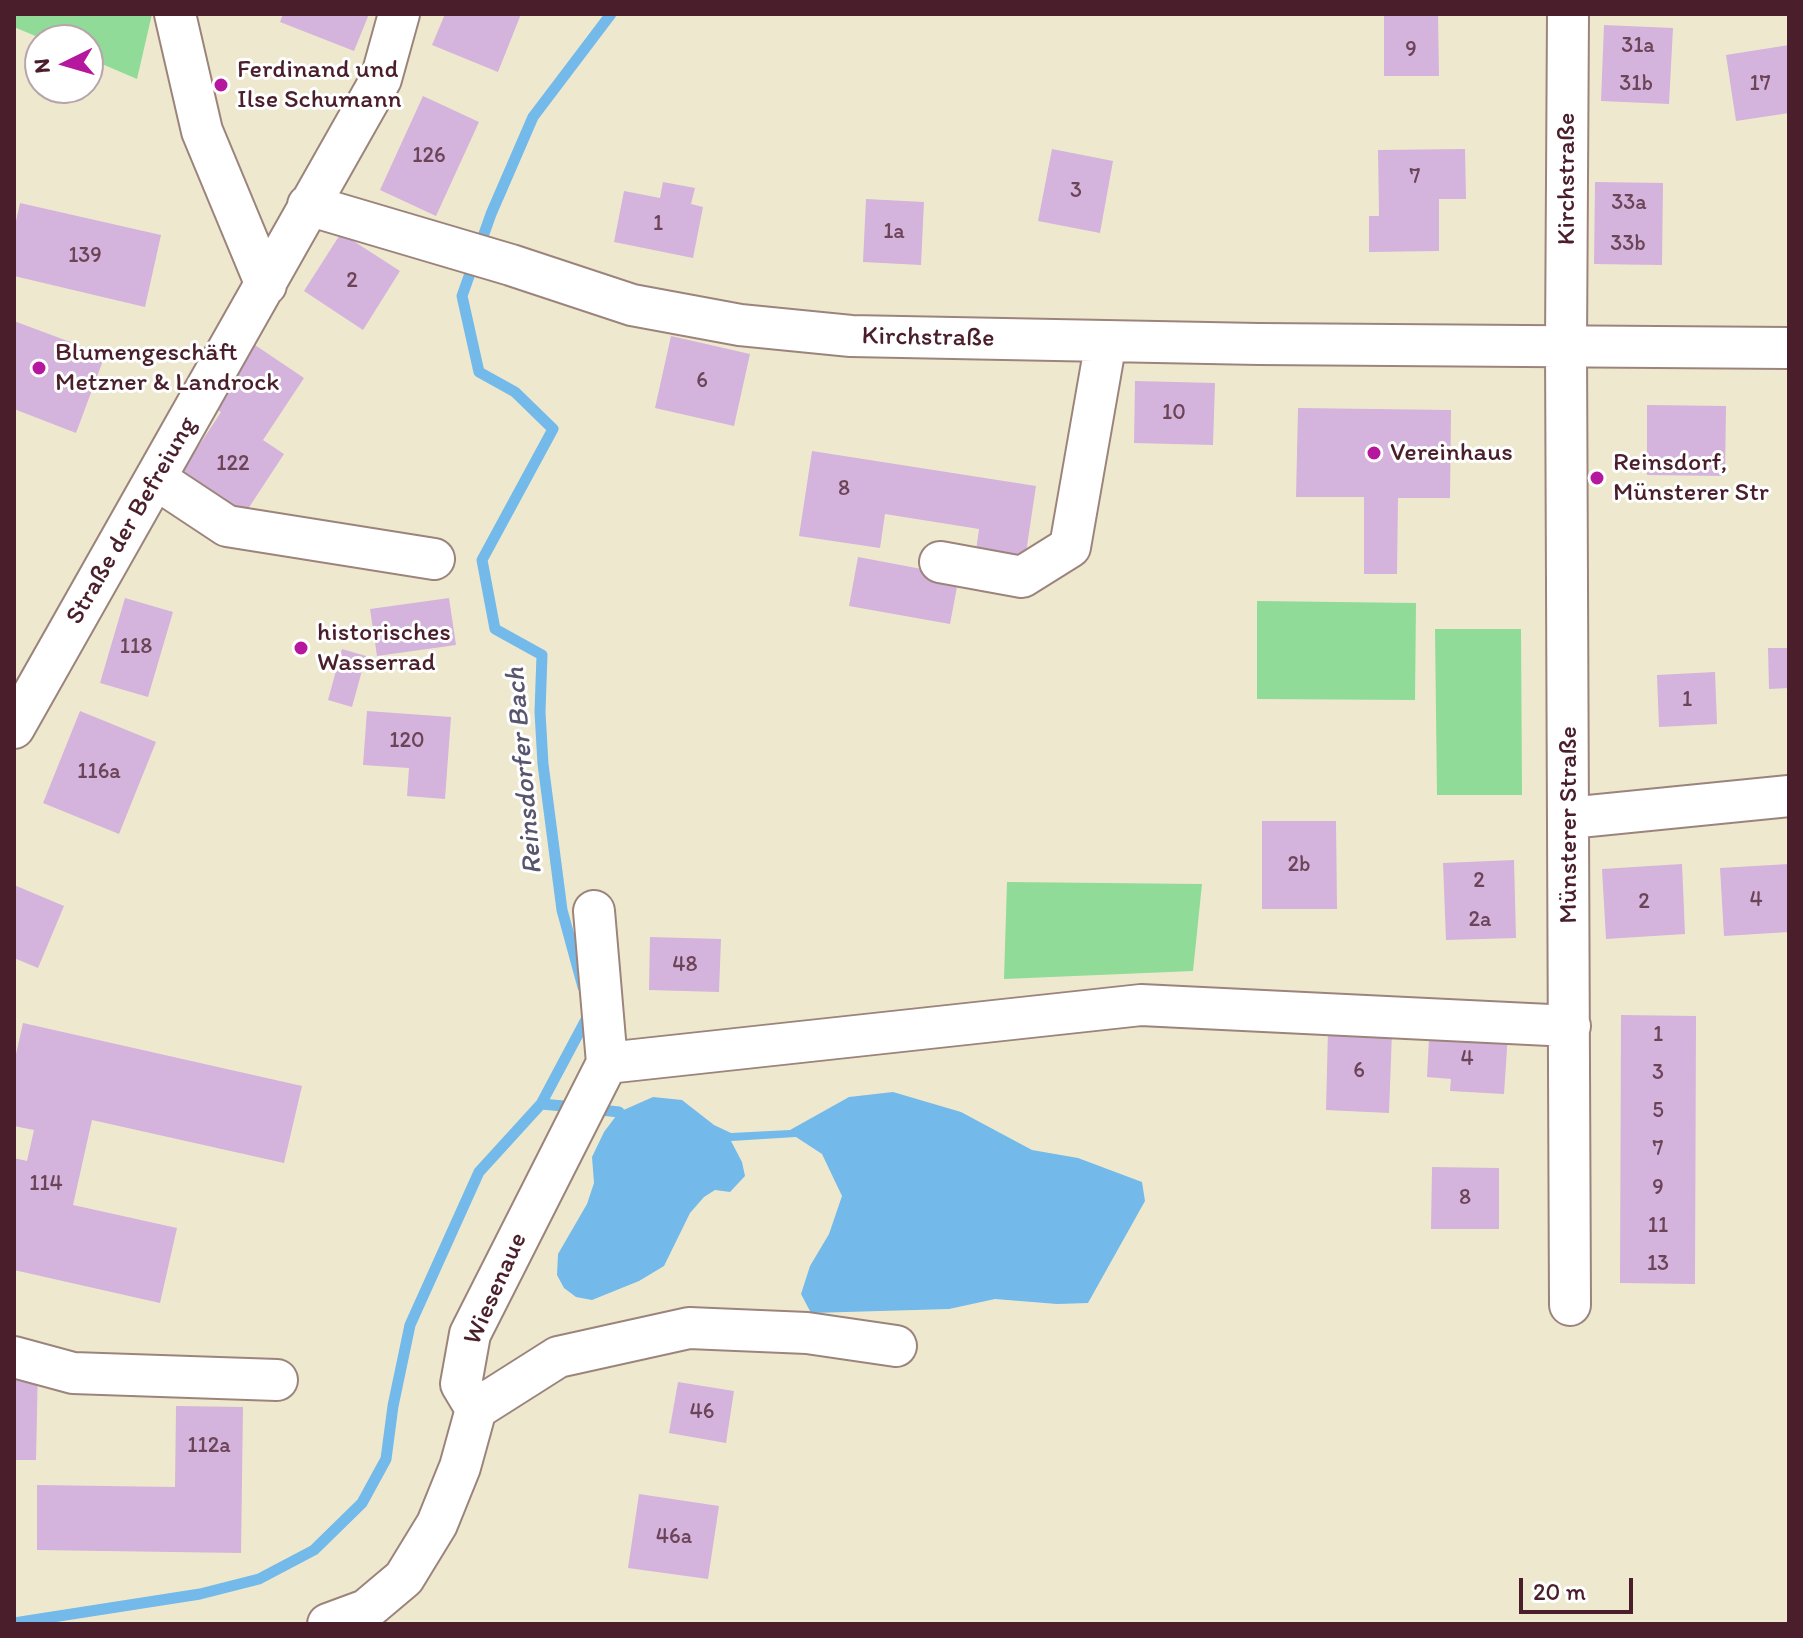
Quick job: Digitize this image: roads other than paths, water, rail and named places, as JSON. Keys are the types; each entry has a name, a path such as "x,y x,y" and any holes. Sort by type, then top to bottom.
{"street":[{"path":"175,14 202,131 266,285"},
{"name":"Straße der Befreiung","path":"14,728 381,79 399,14"},
{"name":"Kirchstraße","path":"1566,345 1568,14"},
{"name":"Kirchstraße","path":"308,205 511,265 632,305 740,325 851,336 1789,348"},
{"path":"940,562 1022,577 1070,547 1106,341"},
{"name":"Münsterer Straße","path":"1566,345 1570,1305"},
{"path":"156,479 227,526 434,559"},
{"path":"1569,818 1789,796"},
{"path":"594,911 602,1074 1141,1005 1570,1026"},
{"name":"Wiesenaue","path":"476,1409 461,1384 470,1334 602,1074"},
{"path":"328,1624 366,1610 404,1578 437,1524 460,1467 476,1409 558,1357 689,1328 807,1333 896,1346"},
{"path":"14,1357 73,1373 277,1380"}],"water":[{"path":"893,1092 961,1112 1032,1150 1078,1158 1142,1182 1145,1201 1088,1303 995,1299 949,1309 811,1313 801,1294 810,1266 829,1234 842,1196 822,1154 796,1137 731,1141 742,1162 745,1176 730,1192 715,1190 704,1197 690,1213 664,1266 639,1281 592,1300 576,1297 564,1288 557,1275 558,1254 587,1204 594,1183 592,1157 604,1132 619,1112 653,1097 682,1100 714,1125 731,1133 790,1130 849,1097"}],"waterway":[{"name":"Reinsdorfer Bach","path":"583,987 562,910 543,764 540,712 542,655 495,629 482,560 553,429 515,392 479,372 462,296 491,214 533,117 611,14"},
{"name":"Reinsdorfer Bach","path":"14,1623 200,1594 259,1579 314,1550 362,1503 386,1459 393,1406 410,1325 479,1172 541,1104 590,1012"},
{"name":"Reinsdorfer Bach","path":"541,1104 575,1107"},
{"name":"Reinsdorfer Bach","path":"592,1109 619,1112"}],"place":[{"name":"Ferdinand und Ilse Schumann","path":"221,85"},
{"name":"Blumengeschäft Metzner & Landrock","path":"39,368"},
{"name":"Vereinhaus","path":"1374,453"},
{"name":"Reinsdorf, Münsterer Str","path":"1597,478"},
{"name":"historisches Wasserrad","path":"301,648"}]}
